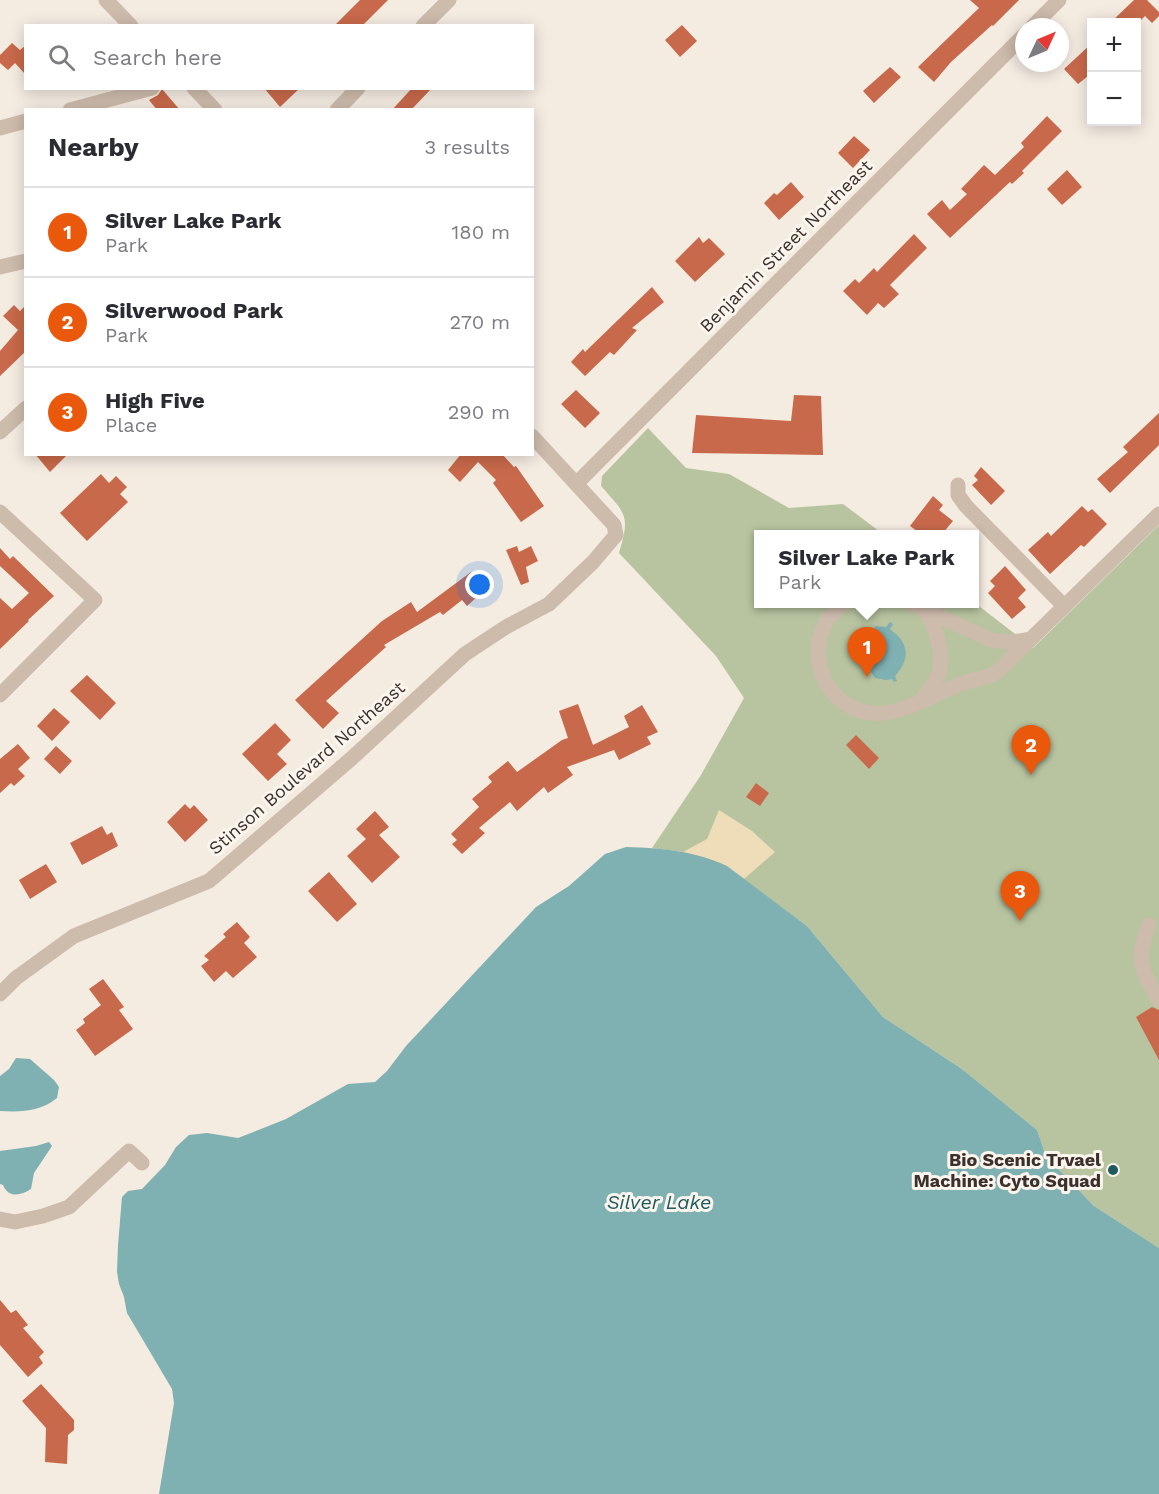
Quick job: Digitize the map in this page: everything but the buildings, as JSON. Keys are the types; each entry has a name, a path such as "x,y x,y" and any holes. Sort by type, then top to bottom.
{"street":[{"path":"106,0 129,24"},
{"path":"425,24 449,0"},
{"path":"1041,18 1059,0"},
{"name":"Benjamin Street Northeast","path":"576,484 1015,44"},
{"path":"77,108 145,90"},
{"path":"196,90 213,108"},
{"path":"339,108 356,90"},
{"path":"0,128 24,122"},
{"path":"0,267 24,261"},
{"path":"0,432 24,410"},
{"path":"534,438 576,484"},
{"name":"Stinson Boulevard Northeast","path":"0,994 16,978 74,936 209,881 352,758 465,654 504,628 549,604 593,562 616,535 614,525 576,484"},
{"path":"958,485 958,495 966,506 1064,606"},
{"path":"0,512 95,600 0,695"},
{"path":"839,608 829,617 821,630 817,646 818,660 825,682 843,703 858,710 888,713 959,684 997,672 1159,514"},
{"path":"921,608 933,624 938,637 939,671 921,701"},
{"path":"923,608 991,640 1017,642 1030,639"},
{"path":"1149,925 1140,952 1140,963 1143,973 1159,999"},
{"path":"0,1220 15,1222 69,1207 129,1150 142,1163"}],"green space":[{"path":"648,428 686,468 729,474 789,508 843,504 878,530 754,530 754,608 979,608 979,606 1033,648 1159,525 1159,1248 1094,1206 1046,1156 1037,1130 962,1069 883,1017 807,926 726,866 683,852 652,848 701,775 744,698 716,656 619,553 624,531 624,516 601,486 602,476"}],"sand":[{"path":"719,810 752,831 775,852 744,879 715,862 683,852 707,839"}],"water":[{"path":"890,622 893,624 890,629 901,640 906,651 904,663 895,676 897,681 894,682 892,679 875,678 866,664 861,666 858,663 864,658 865,643 861,641 862,635 867,636 876,626 886,627"},
{"name":"Silver Lake","path":"626,847 678,851 727,866 807,926 883,1017 962,1069 1037,1130 1046,1156 1094,1206 1159,1248 1159,1494 159,1494 174,1403 172,1389 127,1313 119,1284 117,1272 122,1197 128,1191 142,1189 165,1165 176,1147 189,1135 207,1133 238,1138 286,1119 348,1084 375,1082 536,907 569,886 605,854"},
{"path":"16,1058 30,1059 54,1080 59,1087 57,1098 37,1109 0,1111 0,1076 9,1069"},
{"path":"49,1142 52,1146 34,1173 31,1189 19,1194 8,1192 0,1184 0,1151"}],"place":[{"name":"Silver Lake Park","path":"867,677"},
{"name":"Silverwood Park","path":"1031,775"},
{"name":"High Five","path":"1020,921"},
{"name":"Bio Scenic Trvael Machine: Cyto Squad","path":"1113,1170"}]}
